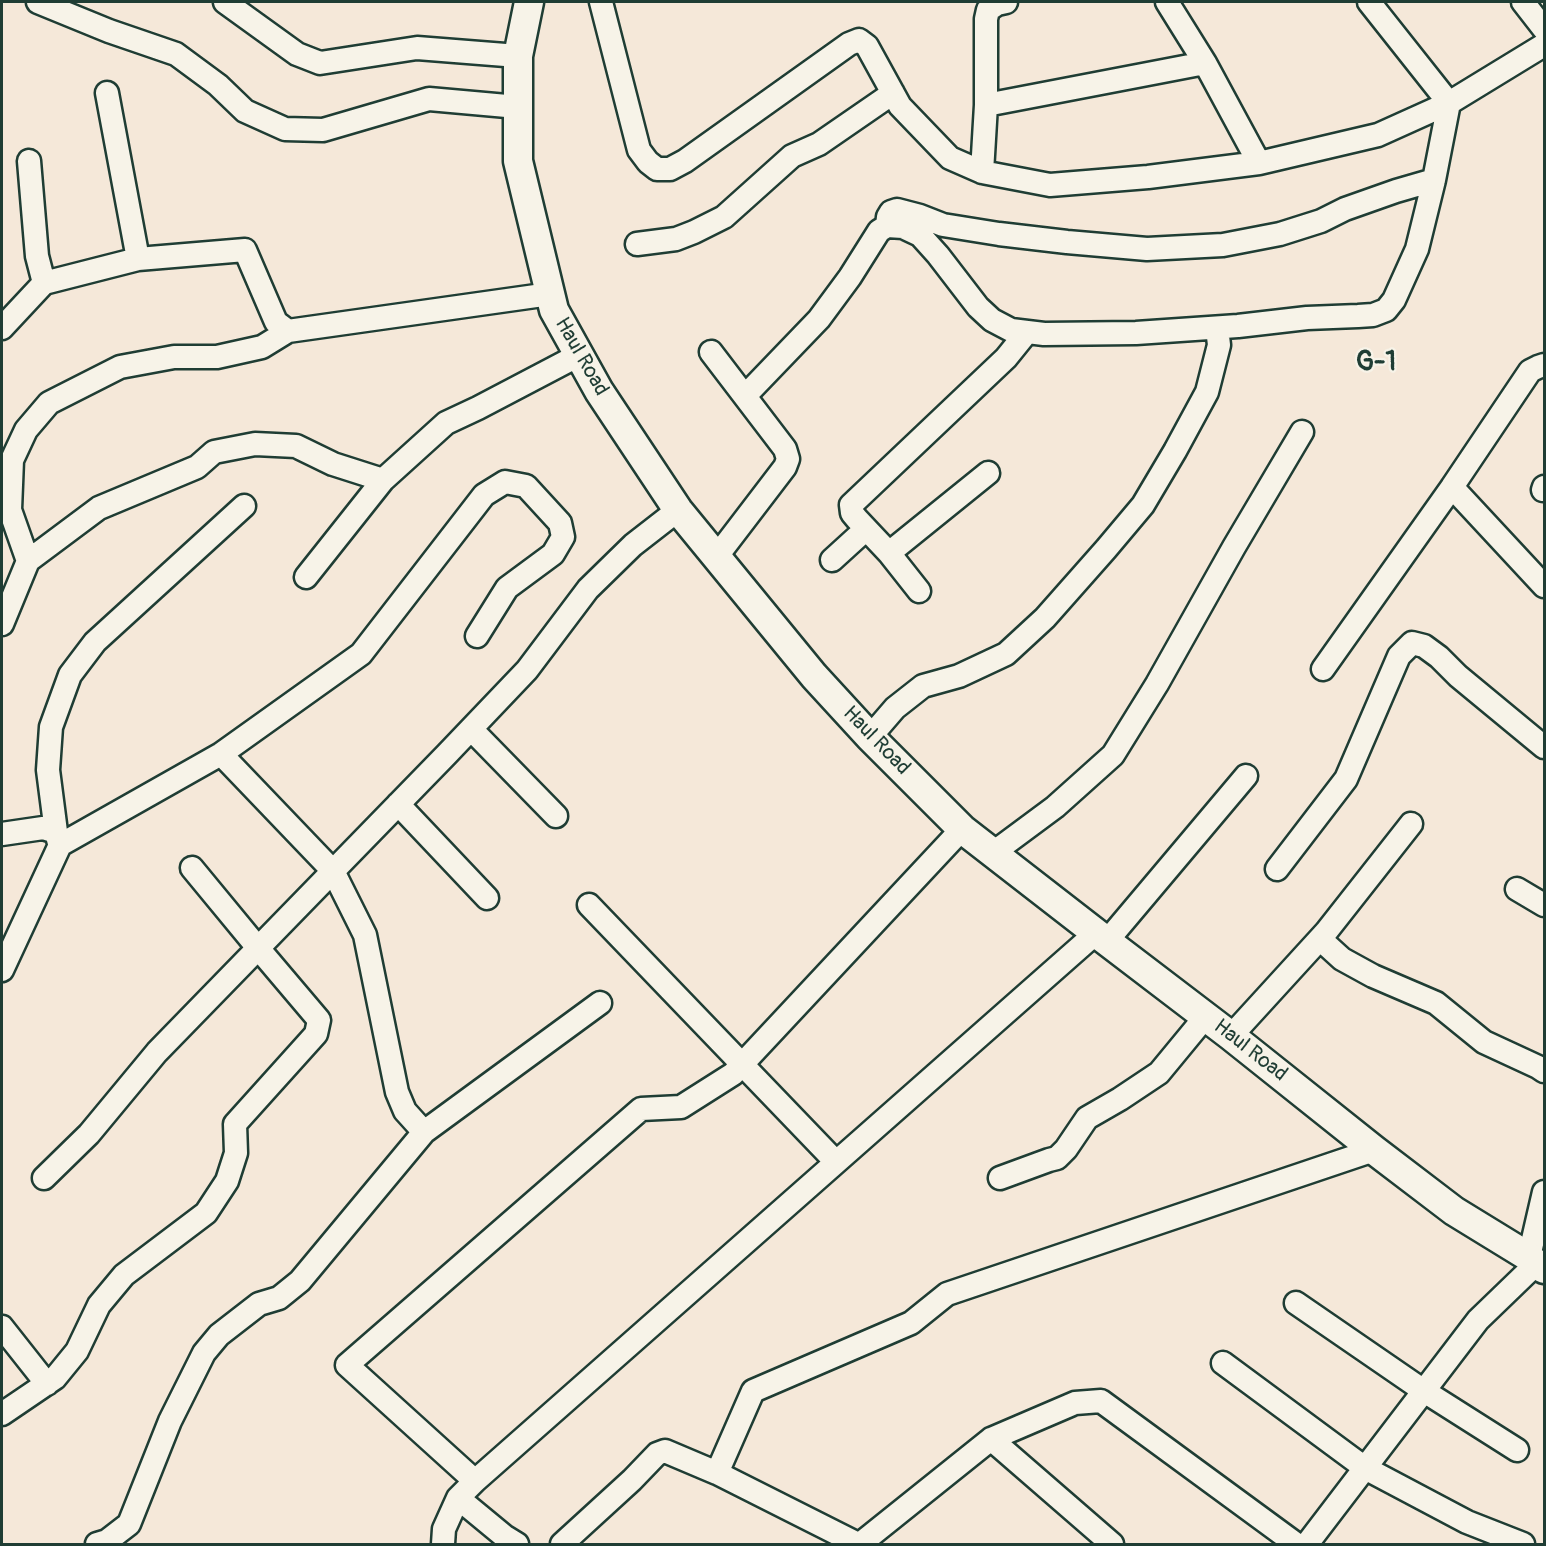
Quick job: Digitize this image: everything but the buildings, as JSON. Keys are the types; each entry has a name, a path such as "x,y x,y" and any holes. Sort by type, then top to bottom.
{"main road":[{"name":"Haul Road","path":"529,2 518,56 518,161 554,310 599,391 678,510 814,676 870,737 962,829 1206,1016 1454,1211 1536,1264"}],"street":[{"path":"38,2 109,31 176,54 218,85 245,111 285,129 323,130 429,99 518,107"},
{"path":"225,2 297,54 320,63 417,48 518,56"},
{"path":"601,2 639,150 657,169 670,169 685,161 849,44 859,40 867,46 900,106 950,158 982,172 1050,185 1148,177 1259,163 1377,135 1449,103 1545,45"},
{"path":"982,172 986,105 986,19 988,10 997,4 1006,2"},
{"path":"1167,2 1204,63 1259,163"},
{"path":"746,396 819,319 879,231 887,226 903,227 920,236 938,255 978,307 992,320 1011,330 1044,334 1136,333 1217,328 1307,318 1373,315 1386,310 1394,300 1417,249 1434,180 1449,103 1369,2"},
{"path":"1523,2 1545,29"},
{"path":"986,105 1204,63"},
{"path":"107,93 138,258"},
{"path":"637,244 676,239 724,217 792,156 819,144 893,93"},
{"path":"29,161 37,256 44,283"},
{"path":"887,226 891,212 897,210 943,225 1068,242 1147,249 1223,245 1280,234 1321,221 1345,209 1396,191 1434,180"},
{"path":"2,328 44,283 138,258 245,250 276,322 288,331"},
{"path":"28,561 10,510 12,460 26,430 49,403 120,368 174,357 217,357 261,347 288,331 550,294"},
{"path":"870,737 895,708 923,686 959,676 1006,654 1044,618 1143,505 1207,392 1219,345 1217,328"},
{"path":"919,591 889,553 852,513 851,505 1006,358 1027,332"},
{"path":"711,352 785,449 788,459 717,556"},
{"path":"306,577 383,480 446,423 579,355"},
{"path":"1323,669 1452,487 1530,371 1545,365"},
{"path":"993,853 1054,807 1113,755 1157,684 1302,432"},
{"path":"2,624 28,561 99,508 197,466 214,452 255,444 296,446 333,464 383,480"},
{"path":"889,553 988,473"},
{"path":"58,839 221,754 361,654 484,495 505,482 526,486 560,523 563,537 553,554 507,588 477,636"},
{"path":"1452,487 1545,586"},
{"path":"2,970 58,839 48,770 51,727 70,675 95,642 244,506"},
{"path":"44,1178 89,1134 158,1052 527,670 588,589 633,545 678,510"},
{"path":"832,560 866,529"},
{"path":"1277,869 1346,779 1399,656 1412,643 1424,646 1439,657 1458,676 1545,747"},
{"path":"471,729 556,816"},
{"path":"221,754 333,871 365,935 397,1092 405,1111 424,1132"},
{"path":"443,1545 444,1529 458,1498 474,1481 836,1162 1101,937 1246,776"},
{"path":"398,804 487,898"},
{"path":"1231,1036 1320,939 1411,824"},
{"path":"2,834 44,828 58,839"},
{"path":"474,1481 347,1365 641,1109 681,1107 733,1074 962,829"},
{"path":"2,1414 55,1378 77,1351 99,1305 124,1275 207,1213 227,1181 236,1153 235,1124 316,1034 319,1020 192,868"},
{"path":"1517,889 1545,905"},
{"path":"589,905 836,1162"},
{"path":"1320,939 1342,959 1373,976 1436,1003 1484,1042 1545,1071"},
{"path":"97,1545 107,1541 129,1524 170,1421 204,1353 219,1335 259,1304 279,1298 300,1281 424,1132 600,1003"},
{"path":"1000,1178 1057,1158 1066,1149 1086,1118 1159,1073 1206,1016"},
{"path":"717,1473 753,1391 911,1323 947,1294 1374,1150"},
{"path":"1306,1545 1478,1320 1536,1264 1545,1192"},
{"path":"1296,1303 1424,1391 1517,1450"},
{"path":"2,1327 47,1384"},
{"path":"1224,1363 1365,1468 1467,1522 1523,1545"},
{"path":"562,1545 657,1454 665,1451 717,1473 859,1545 991,1439 1075,1403 1101,1401 1296,1545"},
{"path":"991,1439 1112,1545"},
{"path":"458,1498 517,1545"}],"district":[{"name":"G-1","path":"1376,363"}]}
